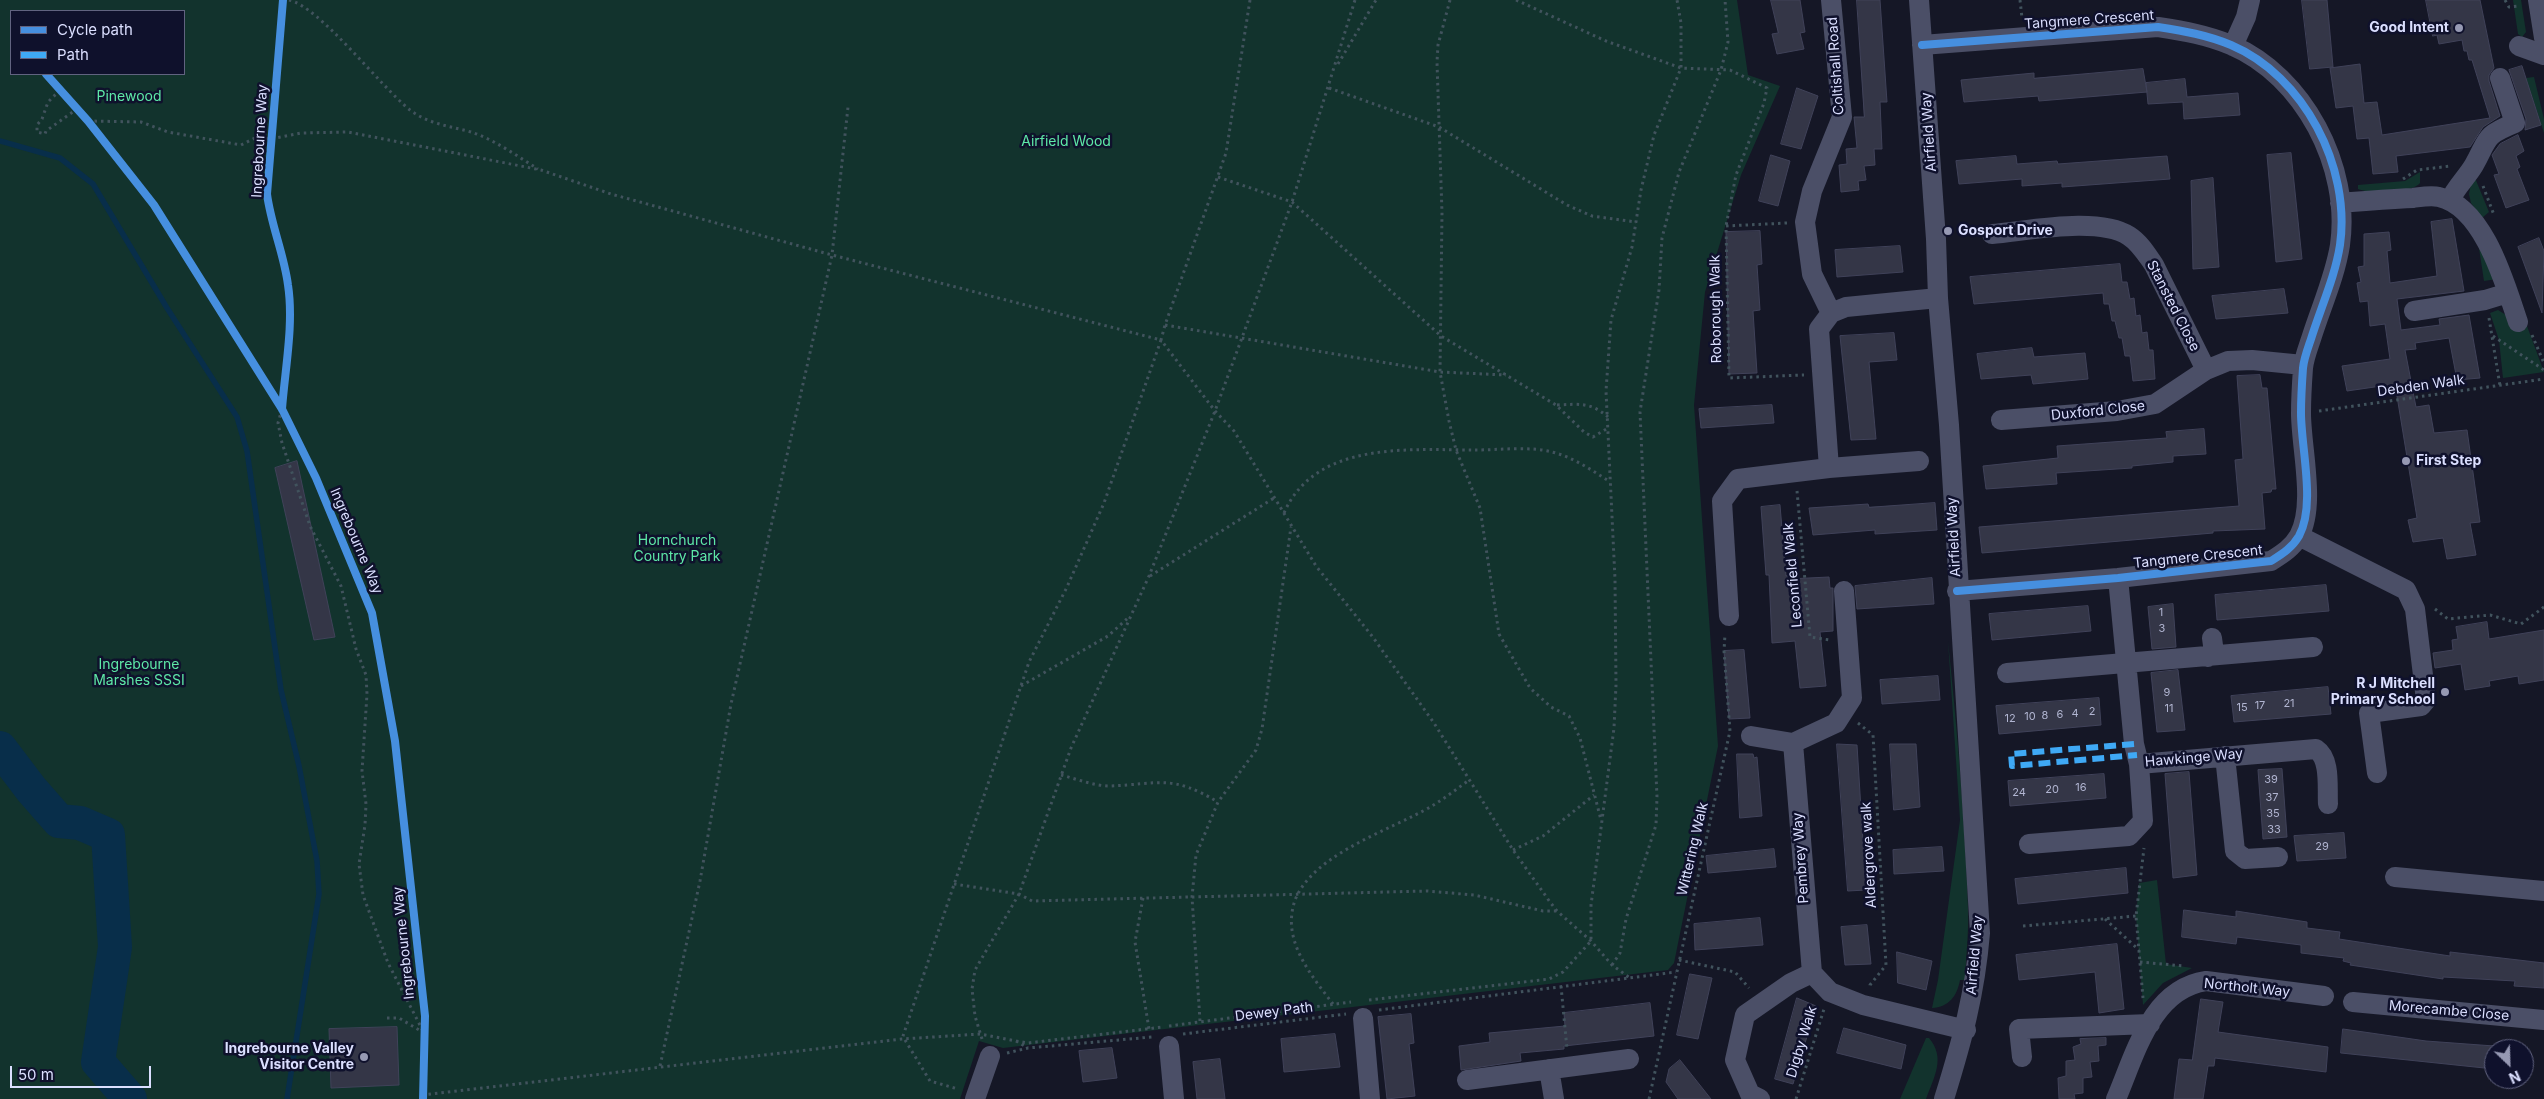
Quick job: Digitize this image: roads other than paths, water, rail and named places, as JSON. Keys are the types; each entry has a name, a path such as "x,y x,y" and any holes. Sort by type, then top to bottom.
{"street":[{"name":"Coltishall Road","path":"1831,0 1842,117 1812,191 1805,222 1812,274 1831,313"},
{"name":"Airfield Way","path":"1919,0 1936,239 1938,298 1949,425 1957,591 1966,689 1980,933 1976,977 1966,1030 1944,1099"},
{"path":"2233,46 2246,17 2250,0"},
{"path":"2538,0 2544,38"},
{"name":"Tangmere Crescent","path":"1922,45 2158,27 2196,32 2233,46 2266,66 2294,94 2313,120 2336,177 2340,203 2340,244 2332,281 2303,365 2301,413 2307,510 2299,536 2288,551 2271,562 2118,578 1957,591"},
{"path":"2519,46 2544,55"},
{"path":"2450,200 2474,165 2484,141 2499,129 2515,123 2500,78"},
{"path":"2340,203 2438,196 2450,200 2470,215 2482,234 2508,293 2518,322"},
{"name":"Stansted Close","path":"1992,234 2096,227 2114,230 2129,236 2154,265 2206,370"},
{"path":"2414,311 2485,300 2508,293"},
{"path":"1829,468 1819,329 1831,313 1846,307 1938,298"},
{"name":"Duxford Close","path":"2001,420 2118,411 2155,404 2206,370 2228,361 2244,360 2303,365"},
{"path":"1727,624 1722,501 1738,479 1829,468 1919,462"},
{"path":"2299,536 2406,590 2415,609 2426,700 2421,706 2369,713 2377,772"},
{"name":"Hawkinge Way","path":"2118,578 2128,665 2134,744 2139,764 2316,749 2321,752 2325,762 2328,804"},
{"path":"1751,736 1793,743 1836,723 1844,711 1852,698 1844,590"},
{"path":"2007,673 2128,665 2210,648 2313,647"},
{"name":"Pembrey Way","path":"1793,743 1812,973"},
{"path":"2225,756 2235,851 2246,859 2278,857"},
{"path":"2029,844 2129,836 2143,821 2139,764"},
{"path":"2394,877 2544,891"},
{"path":"1760,1099 1750,1094 1735,1060 1745,1015 1812,973 1830,992 1870,1007 1966,1030"},
{"name":"Northolt Way","path":"2116,1099 2144,1025 2161,1004 2174,993 2206,981 2324,996"},
{"name":"Morecambe Close","path":"2353,1002 2544,1020"},
{"path":"1360,1009 1370,1099"},
{"path":"2022,1057 2019,1029 2144,1025"},
{"path":"1168,1039 1174,1099"},
{"path":"976,1097 990,1056"},
{"path":"1467,1080 1629,1059"},
{"path":"1554,1099 1559,1068"}],"waterway":[{"path":"0,141 60,158 93,184 167,308 237,417 247,451 281,690 299,766 317,861 319,894 287,1099"},
{"path":"0,748 31,789 59,821 80,823 108,835 115,947 98,1062 130,1099"}],"place":[{"name":"Good Intent","path":"2459,28"},
{"name":"Gosport Drive","path":"1948,231"},
{"name":"First Step","path":"2406,461"},
{"name":"R J Mitchell Primary School","path":"2445,692"},
{"name":"Ingrebourne Valley Visitor Centre","path":"364,1057"}],"park label":[{"name":"Pinewood","path":"129,97"},
{"name":"Airfield Wood","path":"1066,142"},
{"name":"Hornchurch Country Park","path":"677,550"},
{"name":"Ingrebourne Marshes SSSI","path":"139,674"}]}
